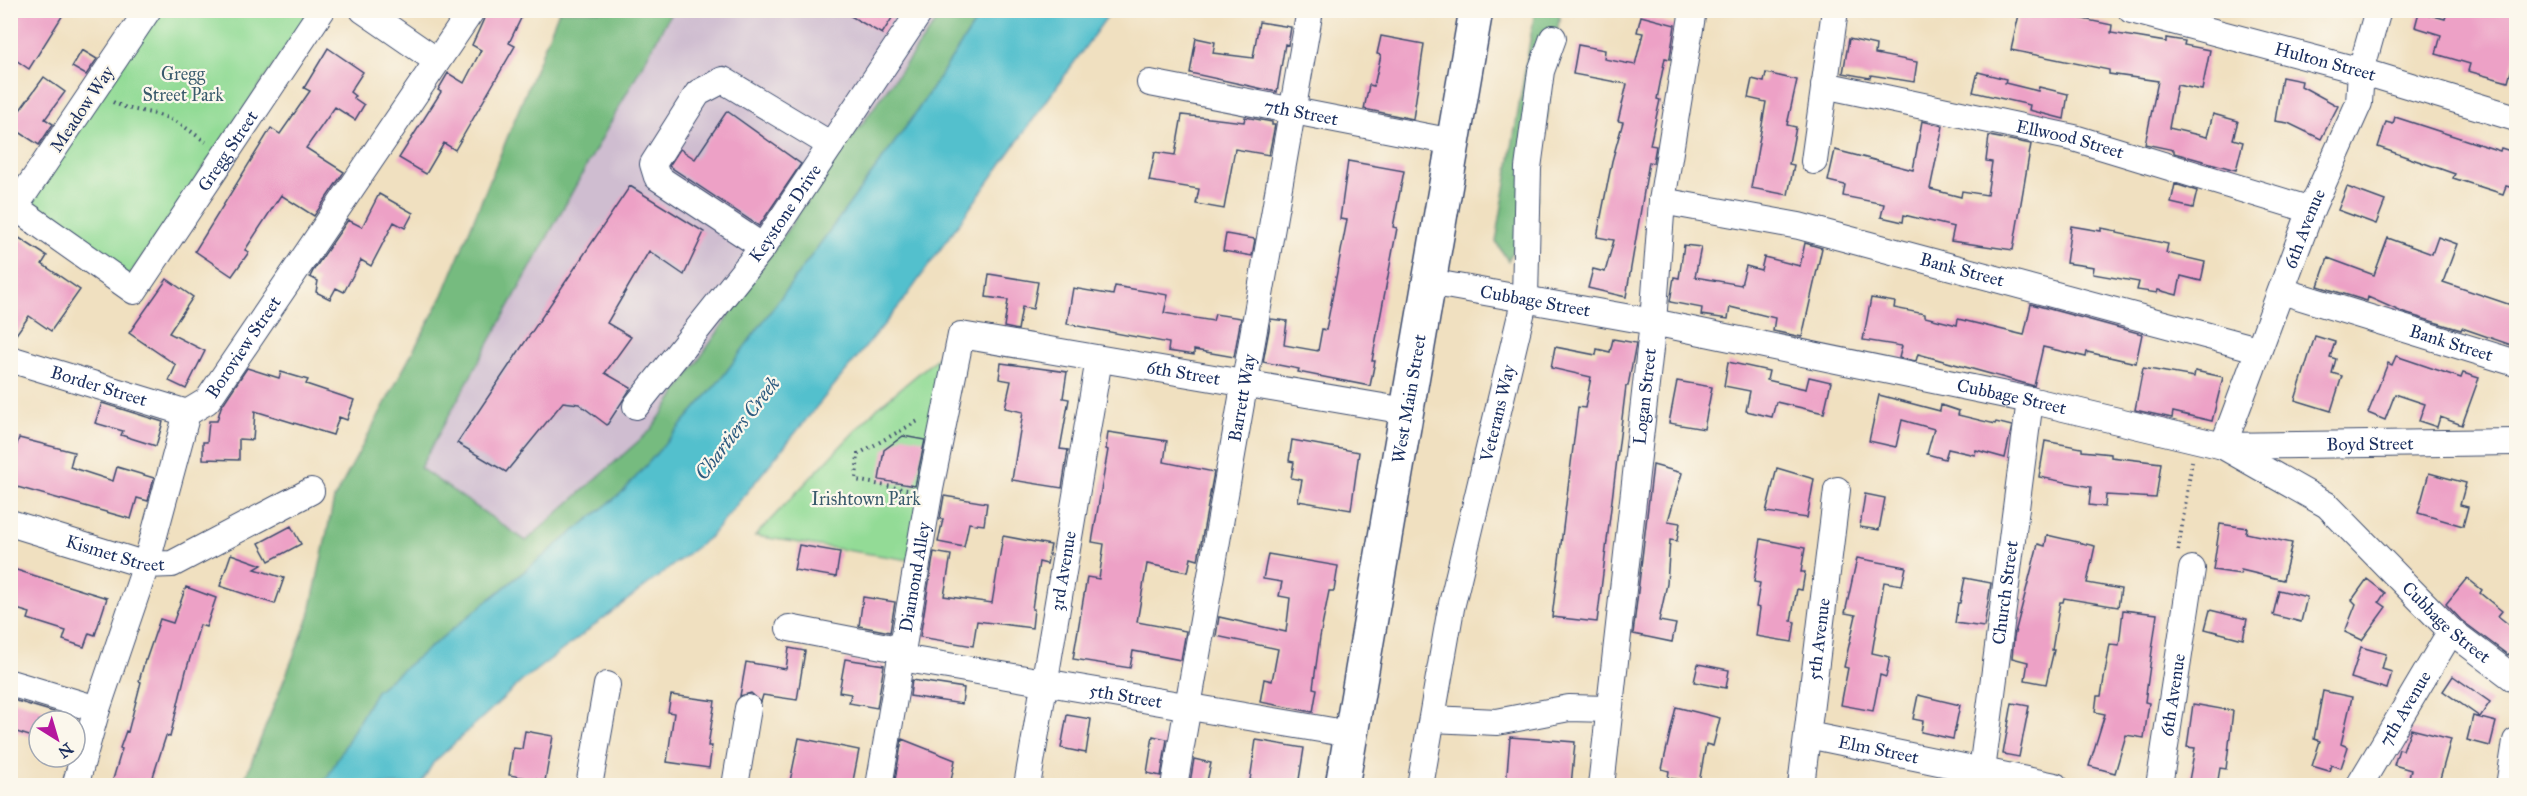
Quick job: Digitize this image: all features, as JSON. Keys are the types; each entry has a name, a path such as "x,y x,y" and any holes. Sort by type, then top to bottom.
{"main road":[{"name":"West Main Street","path":"1342,786 1476,10"}],"street":[{"name":"Meadow Way","path":"15,207 148,10"},
{"name":"Gregg Street","path":"15,207 134,291 322,10"},
{"path":"363,10 437,61"},
{"name":"Boroview Street","path":"188,413 207,401 471,10"},
{"name":"Keystone Drive","path":"636,406 763,248 921,10"},
{"name":"Barrett Way","path":"1174,786 1310,10"},
{"name":"Logan Street","path":"1601,786 1653,322 1662,201 1693,10"},
{"path":"1814,161 1835,10"},
{"name":"Hulton Street","path":"2131,10 2361,71 2517,118"},
{"name":"6th Avenue","path":"2223,446 2257,349 2282,291 2311,210 2359,103 2361,71 2378,10"},
{"name":"Veterans Way","path":"1420,786 1451,608 1525,298 1528,168 1541,71 1553,38"},
{"path":"763,248 657,177 653,164 698,93 723,80 831,145"},
{"name":"7th Street","path":"1150,83 1453,142"},
{"name":"Ellwood Street","path":"1824,85 2074,138 2311,210"},
{"name":"Bank Street","path":"1662,201 1799,226 2257,349"},
{"name":"Cubbage Street","path":"1429,282 1653,322 2030,400 2223,446 2326,506 2451,631 2517,680"},
{"name":"Bank Street","path":"2282,291 2517,363"},
{"name":"6th Street","path":"961,335 1406,411"},
{"name":"Diamond Alley","path":"879,786 929,494 961,335"},
{"name":"Border Street","path":"10,359 188,413"},
{"name":"3rd Avenue","path":"1027,786 1099,359"},
{"name":"Church Street","path":"1981,778 2030,400"},
{"path":"75,786 97,709 146,566 188,413"},
{"name":"Boyd Street","path":"2223,446 2517,442"},
{"name":"5th Avenue","path":"1801,786 1837,490"},
{"name":"Kismet Street","path":"10,523 146,566 172,564 311,491"},
{"name":"6th Avenue","path":"2158,786 2192,569"},
{"name":"5th Street","path":"789,628 1044,684 1350,735"},
{"name":"7th Avenue","path":"2359,786 2451,631"},
{"path":"10,683 97,709"},
{"path":"589,786 607,684"},
{"path":"735,786 748,708"},
{"path":"1432,719 1497,722 1569,708 1609,709"},
{"name":"Elm Street","path":"1808,735 1981,778 2055,786"},
{"path":"2509,786 2517,741"}],"path":[{"path":"94,91 122,108 161,115 176,121 206,143"},
{"path":"929,494 856,480 858,454 927,416 946,410"},
{"path":"2192,569 2176,564 2195,439"}],"shaded area":[{"path":"672,11 947,11 651,430 526,542 420,468"}],"green space":[{"name":"Gregg Street Park","path":"155,11 311,11 128,278 24,205"},
{"path":"559,11 672,11 420,468 526,541 651,430 822,179 944,11 983,11 911,120 721,379 624,491 376,691 323,785 242,786 309,617 334,499 443,295"},
{"path":"1535,11 1560,11 1537,198 1508,261 1496,242"},
{"name":"Irishtown Park","path":"953,345 909,560 755,536 877,408"}],"water":[{"name":"Chartiers Creek","path":"983,11 1111,11 904,300 711,536 522,681 433,763 420,785 323,785 376,691 624,491 721,379 911,120"}],"building":[{"path":"10,10 66,10 29,69 10,56"},
{"path":"488,10 525,10 509,43 515,46 455,150 444,143 426,174 399,158 441,92 438,90 448,73 464,83 481,50 472,45"},
{"path":"840,10 897,10 882,34"},
{"path":"2020,10 2074,10 2073,17 2112,25 2111,33 2166,42 2166,38 2185,41 2184,45 2210,50 2202,90 2177,85 2169,128 2207,137 2213,114 2238,121 2233,139 2243,142 2236,170 2174,153 2174,150 2145,144 2158,81 2109,74 2109,70 2011,50"},
{"path":"2448,10 2517,10 2517,50 2508,82 2468,71 2470,64 2436,54 2441,35 2415,27 2419,12 2445,19"},
{"path":"1641,16 1675,25 1670,59 1665,58 1657,99 1660,100 1650,145 1656,146 1653,163 1649,162 1626,297 1588,288 1593,269 1605,272 1614,240 1597,237 1612,161 1623,122 1618,121 1627,84 1573,74 1578,45 1605,50 1604,59 1635,65 1643,33 1637,32"},
{"path":"1259,22 1291,27 1288,45 1285,44 1277,92 1190,73 1196,38 1215,42 1213,53 1253,58"},
{"path":"1381,36 1424,44 1413,119 1364,109 1369,85 1374,86 1381,55 1377,54"},
{"path":"1849,39 1876,45 1875,54 1917,62 1914,82 1843,73"},
{"path":"328,48 363,72 350,92 364,105 355,120 335,107 306,148 344,172 314,216 281,195 245,250 249,252 232,276 195,251 271,128 280,134 310,91 304,88"},
{"path":"82,50 97,59 86,75 72,67"},
{"path":"1978,72 2006,79 2005,83 2038,91 2039,87 2068,94 2064,119 2029,110 2030,105 1973,92"},
{"path":"1766,73 1797,80 1787,125 1796,127 1789,164 1794,165 1788,195 1751,188 1766,102 1748,98 1752,79 1764,82"},
{"path":"44,77 65,92 45,119 53,124 39,145 10,126 10,104 20,110"},
{"path":"2282,77 2302,81 2301,86 2338,106 2321,139 2288,123 2275,121"},
{"path":"727,111 801,164 759,226 669,166 680,149 695,159"},
{"path":"1182,115 1244,122 1245,117 1272,122 1272,125 1275,125 1269,155 1235,149 1224,209 1196,204 1199,189 1149,181 1155,152 1175,155"},
{"path":"2395,117 2500,151 2501,148 2517,153 2517,189 2506,186 2503,194 2453,178 2455,174 2378,147 2386,122 2393,124"},
{"path":"1922,121 1943,126 1930,189 1961,197 1962,191 1987,195 1992,162 1986,161 1989,136 2031,144 2013,250 1951,241 1954,227 1904,215 1903,222 1881,217 1884,204 1843,196 1845,185 1828,181 1835,150 1913,170"},
{"path":"1348,161 1404,171 1393,227 1397,228 1372,361 1375,361 1370,386 1298,372 1299,369 1263,362 1271,319 1287,321 1284,345 1318,351 1322,329 1326,330 1347,220 1340,219"},
{"path":"2175,184 2197,191 2193,208 2171,203"},
{"path":"630,186 704,232 684,275 649,251 607,323 631,337 605,373 631,388 607,425 579,404 563,402 506,472 457,443"},
{"path":"2347,187 2385,201 2376,224 2338,210"},
{"path":"379,194 413,213 405,228 394,222 371,266 361,260 344,292 336,288 330,299 316,292 318,281 310,277 313,271 348,220 362,227"},
{"path":"2071,226 2101,231 2101,228 2168,244 2166,253 2205,262 2201,281 2181,276 2177,295 2158,290 2157,293 2137,290 2139,282 2093,274 2094,267 2066,263"},
{"path":"10,232 47,256 42,264 80,290 51,331 29,316 10,343"},
{"path":"1226,234 1255,239 1252,256 1223,251"},
{"path":"2438,237 2457,244 2443,282 2517,307 2517,347 2462,328 2461,330 2404,313 2368,297 2367,301 2318,286 2328,258 2374,275 2388,238 2432,254"},
{"path":"1805,243 1822,248 1802,337 1773,331 1775,318 1730,307 1728,319 1701,315 1702,308 1670,302 1674,277 1679,278 1684,245 1701,247 1695,277 1741,285 1746,266 1761,270 1764,257 1800,266"},
{"path":"989,274 1038,282 1033,309 1022,307 1018,330 1004,327 1008,300 986,297"},
{"path":"167,279 193,297 169,333 205,351 186,389 169,381 176,365 129,333"},
{"path":"1115,286 1168,295 1164,313 1213,321 1215,314 1241,318 1234,357 1194,350 1194,355 1168,351 1169,343 1067,324 1073,288 1113,295"},
{"path":"1871,298 1895,302 1894,308 1925,314 1925,317 1957,325 1958,319 2024,335 2031,304 2142,334 2136,363 2087,352 2086,357 2043,347 2034,386 1918,354 1916,361 1899,358 1902,346 1863,340"},
{"path":"2315,336 2335,342 2330,357 2336,359 2332,373 2342,376 2331,411 2295,400"},
{"path":"1613,339 1636,343 1628,386 1626,386 1597,622 1552,617 1578,407 1585,408 1591,377 1551,368 1555,347 1596,355 1597,349 1610,352"},
{"path":"2396,356 2461,378 2463,373 2479,378 2462,425 2440,417 2437,427 2419,421 2425,404 2395,394 2385,420 2368,413 2388,363 2392,365"},
{"path":"1728,362 1769,371 1767,380 1806,389 1809,377 1831,382 1824,413 1776,402 1772,417 1746,411 1750,391 1724,386"},
{"path":"1001,363 1067,372 1063,398 1069,399 1060,449 1068,450 1062,488 1012,480 1023,412 1005,408 1011,381 999,379"},
{"path":"247,368 279,378 281,372 308,380 306,384 354,400 347,420 339,417 333,435 255,411 253,440 239,439 239,460 203,459 203,442 207,442 209,421 217,421 221,407"},
{"path":"2143,368 2194,377 2195,371 2223,377 2212,421 2173,412 2172,418 2135,410"},
{"path":"1677,381 1712,387 1704,429 1669,423"},
{"path":"1879,395 1940,411 1941,405 1959,411 1958,415 2012,426 2005,458 1976,450 1975,455 1948,449 1945,459 1927,454 1934,429 1902,420 1896,447 1869,441"},
{"path":"102,403 163,422 156,446 121,435 123,431 95,423"},
{"path":"1108,432 1167,441 1164,462 1214,472 1198,560 1191,558 1188,572 1147,564 1137,622 1186,631 1181,660 1133,651 1130,668 1073,659 1087,577 1099,579 1104,544 1092,542 1108,450 1106,449"},
{"path":"903,436 925,440 915,486 879,480 884,450"},
{"path":"19,438 74,452 70,467 113,481 117,467 154,478 148,501 137,498 131,519 10,485 10,465"},
{"path":"1292,440 1359,452 1351,510 1298,501 1302,480 1291,478 1294,462 1289,461"},
{"path":"2045,441 2082,448 2082,451 2111,454 2111,457 2161,463 2156,498 2106,495 2105,507 2089,505 2091,487 2039,477"},
{"path":"1653,465 1682,473 1668,521 1680,523 1677,541 1670,540 1667,584 1659,621 1676,624 1672,642 1633,634"},
{"path":"1777,468 1814,479 1807,518 1766,512"},
{"path":"2429,473 2466,483 2460,505 2468,507 2463,526 2418,513"},
{"path":"1865,494 1885,498 1879,530 1860,527"},
{"path":"944,496 987,503 984,525 969,523 964,547 938,542 943,519 940,519"},
{"path":"2220,524 2247,528 2246,533 2292,543 2283,580 2241,570 2240,574 2213,570"},
{"path":"291,526 301,544 269,561 259,543"},
{"path":"2047,535 2095,546 2087,583 2121,589 2118,607 2064,598 2063,602 2060,602 2052,650 2054,650 2046,684 2025,680 2028,662 2012,658 2014,637 2038,544 2045,546"},
{"path":"1003,536 1051,545 1047,564 1039,562 1032,609 1034,609 1032,628 977,621 973,646 920,637 934,552 951,555 944,596 992,603"},
{"path":"1761,539 1805,548 1801,572 1805,572 1802,590 1797,589 1791,621 1795,622 1792,642 1756,636 1760,608 1756,607 1760,583 1754,582"},
{"path":"799,545 840,552 836,577 794,570"},
{"path":"231,554 262,565 255,569 284,578 275,604 220,586"},
{"path":"1268,554 1338,566 1334,591 1329,591 1320,637 1313,688 1317,689 1313,712 1260,702 1264,679 1272,681 1278,649 1216,636 1219,617 1286,632 1290,598 1279,596 1282,582 1263,579"},
{"path":"1857,558 1906,567 1902,585 1884,582 1872,653 1890,657 1886,677 1880,675 1873,711 1841,705 1848,668 1844,667 1856,615 1845,613"},
{"path":"10,568 107,598 95,635 89,633 84,647 63,640 66,631 28,619 30,613 10,607"},
{"path":"1965,578 1991,583 1984,627 1955,623"},
{"path":"2467,578 2482,590 2480,593 2502,611 2498,616 2517,631 2517,644 2508,655 2461,620 2446,604"},
{"path":"2367,579 2385,593 2379,602 2386,607 2362,640 2345,632 2356,604 2352,600"},
{"path":"186,587 216,598 206,627 200,625 170,737 166,736 150,786 111,786 122,749 120,748 126,731 128,732 145,660 160,619 173,623"},
{"path":"2279,590 2307,597 2301,622 2273,615"},
{"path":"863,597 895,602 890,632 859,626"},
{"path":"2123,610 2157,614 2145,702 2149,703 2144,738 2126,735 2115,773 2089,766 2105,714 2095,712 2097,696 2101,696 2110,644 2119,645"},
{"path":"2210,610 2247,619 2243,639 2205,629"},
{"path":"2361,647 2386,654 2382,669 2392,672 2387,689 2351,678"},
{"path":"789,648 805,651 797,700 763,695 761,702 751,693 740,696 746,662 786,669"},
{"path":"845,659 884,665 877,708 849,703 851,694 839,692"},
{"path":"1698,664 1729,670 1726,688 1694,682"},
{"path":"2453,676 2490,702 2480,717 2443,691"},
{"path":"912,680 964,688 962,704 910,696"},
{"path":"2323,691 2352,697 2341,744 2348,747 2341,768 2331,765 2329,771 2312,766 2320,741 2314,739"},
{"path":"671,695 715,701 708,746 712,746 709,768 667,762 674,713 668,712"},
{"path":"1918,695 1960,705 1953,739 1921,732 1923,721 1913,719"},
{"path":"10,699 44,709 27,709 27,735 10,730"},
{"path":"2012,703 2029,706 2019,757 2003,754"},
{"path":"2193,704 2233,711 2226,769 2220,768 2217,786 2188,786 2195,748 2187,747"},
{"path":"1676,707 1720,718 1713,746 1706,744 1699,783 1668,778 1669,771 1662,769"},
{"path":"1067,715 1091,719 1086,753 1061,748"},
{"path":"2473,716 2496,722 2490,746 2467,740"},
{"path":"2411,729 2451,739 2438,786 2426,786 2408,780 2411,770 2394,765 2399,749 2403,750"},
{"path":"525,731 553,736 545,781 509,775 513,748 522,749"},
{"path":"1153,736 1167,739 1161,776 1147,773"},
{"path":"1510,737 1575,742 1571,786 1506,786"},
{"path":"799,738 859,750 852,786 789,786"},
{"path":"902,739 955,760 950,786 894,786"},
{"path":"1256,740 1304,748 1298,786 1258,786 1258,781 1250,780"},
{"path":"1194,759 1211,763 1206,786 1190,783"}]}
